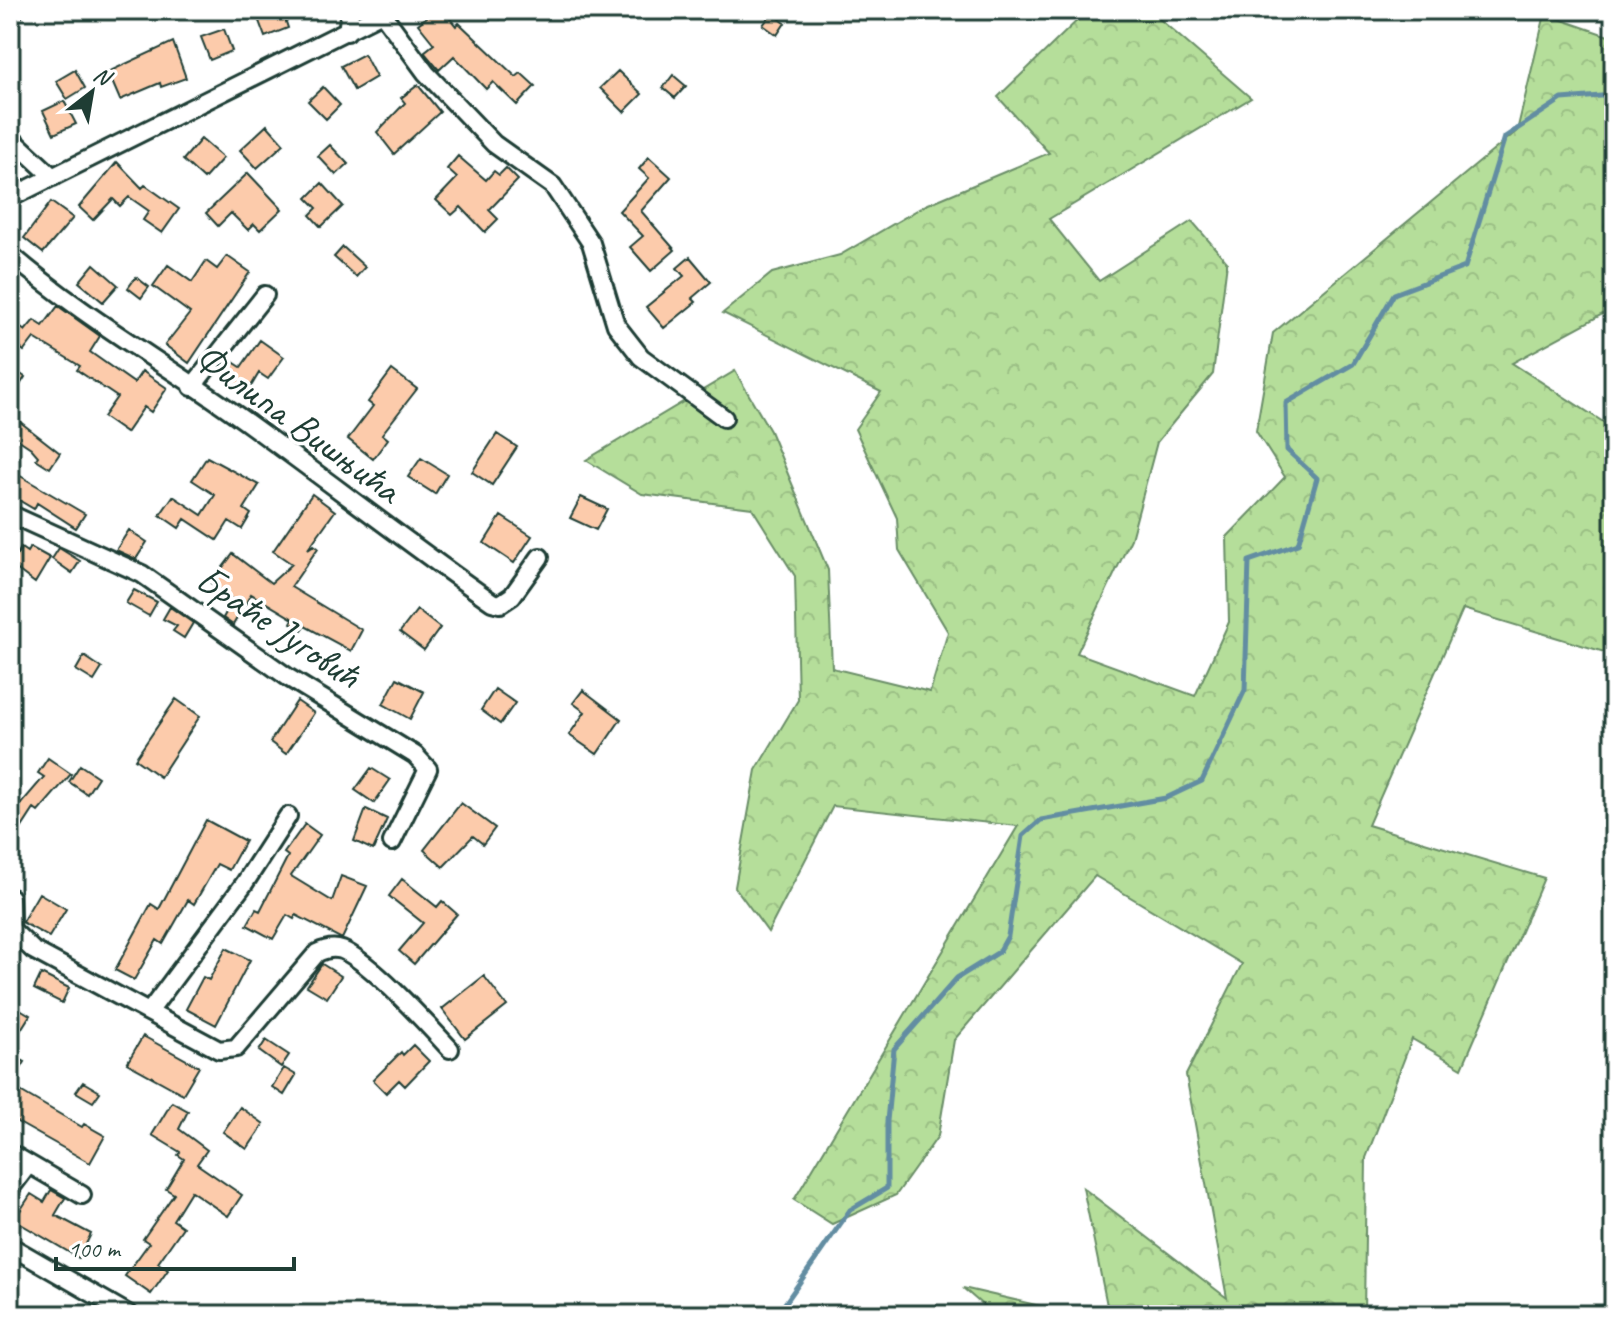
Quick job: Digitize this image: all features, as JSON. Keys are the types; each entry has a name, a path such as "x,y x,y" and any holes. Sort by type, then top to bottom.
{"street":[{"path":"10,18 14,10"},
{"path":"347,32 350,10"},
{"path":"10,198 385,12 426,73 494,144 553,186 591,243 616,325 641,357 724,418"},
{"path":"10,137 53,177"},
{"name":"Филипа Вишњића","path":"10,254 65,300 251,425 338,493 492,602 500,604 512,596 540,557"},
{"path":"192,387 265,295"},
{"name":"Браће Југовић","path":"10,514 142,574 289,678 415,755 428,769 392,842"},
{"path":"149,1012 244,884 288,816"},
{"path":"10,897 10,922 17,938 33,950 214,1048 229,1050 241,1043 317,953 335,948 346,952 392,990 450,1049"},
{"path":"10,1153 82,1195"},
{"path":"10,1189 29,1164"},
{"path":"10,1246 130,1315"}],"green space":[{"path":"1088,10 1149,10 1251,98 1049,219 1099,281 1192,221 1227,262 1213,374 1157,442 1131,539 1077,653 1195,696 1229,622 1227,537 1285,477 1256,431 1273,333 1517,131 1545,14 1614,38 1614,308 1512,363 1614,429 1614,655 1463,609 1368,825 1544,878 1462,1068 1412,1039 1366,1158 1364,1315 1109,1315 1083,1188 1227,1298 1186,1075 1242,964 1095,876 954,1040 938,1136 896,1195 832,1224 794,1200 1018,826 833,806 768,932 735,887 756,770 798,700 795,576 752,508 642,494 586,460 735,371 770,431 828,570 832,668 930,692 948,632 899,550 897,518 855,429 881,392 723,313 772,273 840,255 926,205 1049,153 998,97"},
{"path":"963,1288 1079,1315 994,1315"}],"building":[{"path":"282,10 288,28 265,37 256,13"},
{"path":"436,10 443,10 456,26 459,23 516,77 521,73 535,86 517,105 493,82 486,89 454,56 439,70 424,52 434,44 418,24"},
{"path":"772,13 785,23 777,35 763,25"},
{"path":"224,29 232,51 210,60 201,37"},
{"path":"173,42 186,78 161,87 160,83 120,100 108,72"},
{"path":"364,54 376,77 354,90 341,66"},
{"path":"75,70 85,88 67,99 56,81"},
{"path":"618,71 642,94 624,112 600,88"},
{"path":"673,75 686,86 675,98 663,88"},
{"path":"418,85 440,112 394,154 377,132 405,103 401,98"},
{"path":"323,87 340,105 326,119 308,101"},
{"path":"64,101 76,124 54,134 43,111"},
{"path":"267,125 284,144 257,168 240,150"},
{"path":"201,139 223,158 204,179 183,160"},
{"path":"330,145 348,164 336,175 318,156"},
{"path":"458,156 486,180 494,171 499,175 506,168 518,180 489,210 498,219 485,232 461,207 452,215 436,200 457,178 447,169"},
{"path":"649,157 671,177 641,211 675,250 651,271 630,247 643,236 619,211 649,178 639,169"},
{"path":"117,162 142,188 145,185 179,209 162,233 143,220 149,211 129,197 120,206 113,199 93,220 79,207"},
{"path":"248,173 282,209 260,230 254,224 248,230 231,213 218,226 206,213"},
{"path":"322,183 343,206 321,227 310,215 317,208 307,198"},
{"path":"51,202 73,218 43,253 24,238"},
{"path":"343,247 365,267 356,277 334,257"},
{"path":"227,256 250,272 189,363 165,345 190,313 153,286 168,265 192,282 206,261 217,269"},
{"path":"690,257 711,282 692,298 696,302 664,328 646,307 684,276 677,268"},
{"path":"94,264 118,285 103,302 79,282"},
{"path":"136,277 149,287 141,298 128,288"},
{"path":"58,306 100,336 90,352 134,383 142,371 167,388 151,412 144,407 126,433 103,417 117,397 77,370 80,366 34,338 24,351 10,340 10,320 25,331 34,320 43,326"},
{"path":"260,340 284,357 268,379 259,373 247,393 223,378 233,362 241,367"},
{"path":"10,367 25,377 10,401"},
{"path":"392,370 417,389 382,434 388,439 373,459 348,439 373,406 368,402"},
{"path":"10,414 60,453 50,468 36,459 38,456 31,448 10,434"},
{"path":"497,434 517,447 492,485 472,472"},
{"path":"207,457 259,485 244,509 251,514 242,529 229,521 217,540 185,519 179,528 160,515 173,496 202,515 215,495 192,480"},
{"path":"421,458 447,474 435,494 408,477"},
{"path":"10,470 85,514 76,528 37,503 34,509 10,495"},
{"path":"312,494 335,511 308,549 314,545 318,548 291,587 362,630 351,651 305,626 302,630 291,623 293,619 251,594 233,625 223,618 233,600 211,583 233,554 271,583 292,564 273,551"},
{"path":"581,497 607,509 596,530 570,518"},
{"path":"501,516 532,536 514,563 484,543"},
{"path":"129,530 147,542 136,559 116,550"},
{"path":"30,547 50,558 35,583 11,565 21,548 27,552"},
{"path":"59,548 80,561 72,573 52,559"},
{"path":"134,590 157,602 149,616 126,603"},
{"path":"170,607 193,623 184,638 173,631 177,626 163,619"},
{"path":"417,610 440,628 424,650 400,632"},
{"path":"84,656 102,668 94,681 76,670"},
{"path":"397,678 424,692 410,719 383,704"},
{"path":"495,689 515,703 500,724 481,710"},
{"path":"583,690 621,719 597,754 569,735 585,712 573,703"},
{"path":"176,699 200,716 160,777 135,759"},
{"path":"297,701 314,713 286,754 270,742"},
{"path":"48,758 71,774 38,812 34,809 19,832 10,826 10,798 20,805 44,777 38,773"},
{"path":"80,765 98,777 87,794 69,782"},
{"path":"371,768 390,780 374,803 355,790"},
{"path":"461,803 495,828 483,844 473,836 443,867 424,850"},
{"path":"366,809 387,819 373,850 354,841"},
{"path":"206,820 245,841 229,870 217,864 194,904 188,900 163,944 157,940 134,980 115,970 151,904 159,909"},
{"path":"305,824 320,835 291,876 332,901 341,876 367,886 342,939 296,915 294,919 287,915 273,939 247,925 256,909 260,911 288,856 284,853"},
{"path":"402,879 437,907 442,901 457,914 414,964 399,951 423,923 389,896"},
{"path":"39,893 66,909 49,937 22,922"},
{"path":"226,948 250,960 216,1025 186,1009 203,977 209,980"},
{"path":"322,964 341,976 327,998 307,986"},
{"path":"41,974 69,988 62,1003 34,989"},
{"path":"484,976 507,1006 465,1039 442,1009"},
{"path":"10,1003 30,1015 10,1047"},
{"path":"143,1036 199,1067 183,1094 127,1063"},
{"path":"266,1040 289,1055 281,1067 259,1051"},
{"path":"413,1045 429,1061 405,1086 399,1080 386,1093 373,1080 401,1052 403,1055"},
{"path":"10,1054 25,1062 10,1087"},
{"path":"284,1068 296,1075 284,1095 272,1087"},
{"path":"83,1082 100,1092 93,1102 76,1092"},
{"path":"15,1088 82,1127 84,1124 105,1136 90,1163 10,1118 10,1098"},
{"path":"172,1102 188,1111 179,1129 207,1150 197,1164 242,1195 228,1216 191,1191 173,1220 183,1227 158,1263 168,1270 151,1294 125,1276 149,1243 143,1239 174,1194 166,1189 184,1159 178,1155 180,1152 152,1135"},
{"path":"240,1107 264,1124 247,1149 223,1132"},
{"path":"51,1190 65,1198 55,1215 91,1234 79,1258 14,1220 31,1194 44,1202"}],"waterway":[{"path":"777,1315 850,1210 887,1188 887,1121 894,1049 957,978 999,952 1008,936 1023,836 1041,820 1166,798 1202,781 1245,690 1249,561 1298,544 1317,478 1287,450 1286,403 1353,364 1394,294 1465,267 1505,137 1562,99 1614,95"}]}
